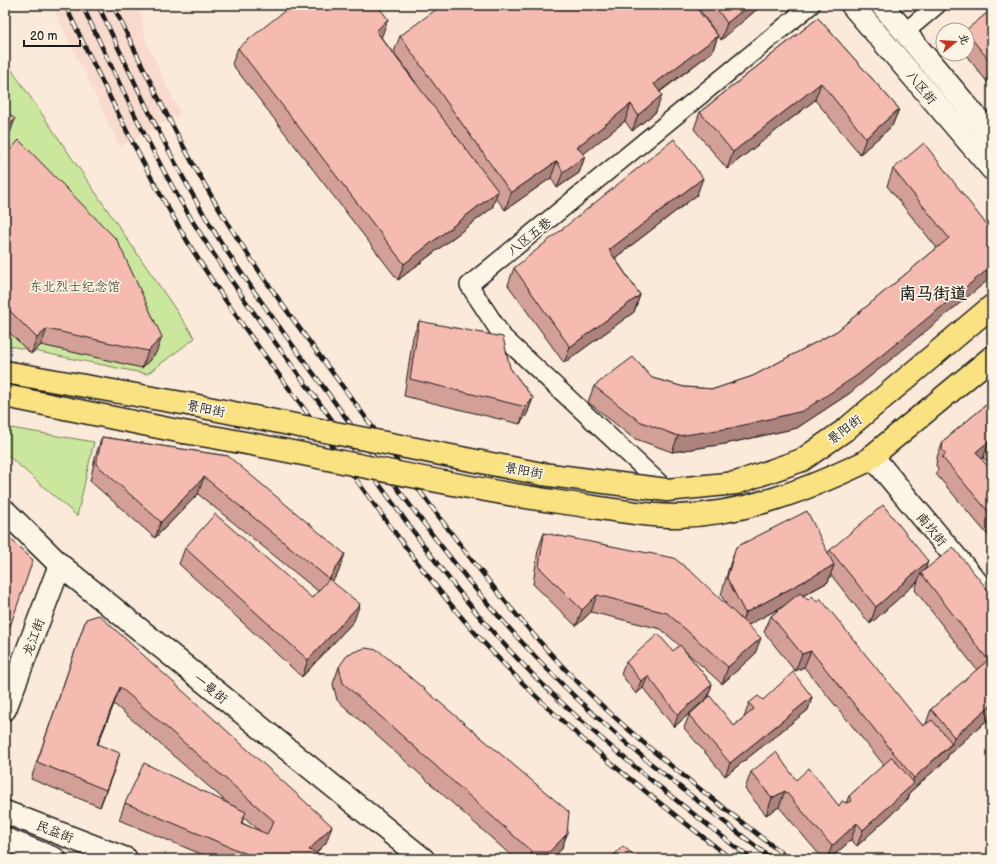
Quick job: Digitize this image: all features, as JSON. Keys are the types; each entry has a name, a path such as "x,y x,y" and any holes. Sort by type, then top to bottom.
{"main road":[{"name":"八区街","path":"852,5 992,169"},
{"name":"八区街","path":"882,5 992,136"},
{"name":"景阳街","path":"5,372 192,405 542,474 667,490 736,482 802,460 845,430 992,306"},
{"name":"景阳街","path":"5,396 495,493 646,514 678,516 738,508 768,502 831,478 869,459 992,357"},
{"name":"南坎街","path":"869,459 992,601"},
{"name":"一曼街","path":"5,511 60,565 423,859"},
{"name":"龙江街","path":"5,709 60,565"},
{"name":"民益街","path":"5,812 126,859"},
{"name":"民益街","path":"5,839 55,859"}],"street":[{"name":"八区五巷","path":"667,490 503,337 469,285 811,5"},
{"path":"905,32 937,5"}],"shaded area":[{"path":"52,5 139,5 146,41 180,114 120,147"}],"green space":[{"name":"东北烈士纪念馆","path":"5,60 195,338 147,374 5,345"},
{"path":"5,427 94,442 77,516 5,453"}],"building":[{"path":"292,5 377,5 388,19 376,31 498,191 404,264 238,48"},
{"path":"442,5 694,5 718,36 654,84 662,95 638,115 631,104 577,147 585,156 563,172 557,161 511,193 400,36"},
{"path":"714,5 749,5 727,23"},
{"path":"992,9 992,64 975,43 975,23"},
{"path":"818,18 899,109 866,138 821,83 733,152 700,112"},
{"path":"5,110 15,119 5,130"},
{"path":"674,139 703,178 609,250 640,295 570,347 514,268"},
{"name":"东北烈士纪念馆","path":"19,140 117,240 162,337 148,351 47,329 37,338 5,306 5,156"},
{"path":"924,143 992,232 992,266 856,376 803,411 731,428 678,436 639,421 594,386 633,357 652,378 684,387 714,389 753,376 837,331 949,238 893,169"},
{"path":"419,321 503,337 510,368 533,398 526,407 410,379"},
{"path":"992,400 992,443 989,441 976,452 992,472 992,516 942,457 946,454 942,450 943,441"},
{"path":"102,437 228,456 345,554 329,579 204,477 161,522 96,464"},
{"path":"883,505 928,561 876,607 830,550"},
{"path":"807,511 834,565 745,613 727,578 736,547"},
{"path":"215,514 312,598 329,579 360,604 308,660 185,548"},
{"path":"544,533 674,558 694,574 761,638 728,667 667,613 597,595 582,610 539,567"},
{"path":"5,534 33,560 5,641"},
{"path":"953,547 992,595 992,704 954,737 931,709 988,660 921,573"},
{"path":"800,593 808,600 812,596 817,602 820,598 923,726 932,720 952,743 914,778 811,651 802,654 771,616"},
{"path":"99,615 332,826 309,850 333,859 259,859 125,803 144,763 246,812 241,823 267,834 274,821 120,687 97,744 120,753 106,790 37,762 86,619"},
{"path":"658,634 673,651 680,645 712,684 678,715 648,676 641,681 626,662"},
{"path":"365,648 378,650 569,812 567,834 549,852 532,852 343,683 339,667 348,654"},
{"path":"793,672 812,697 730,763 689,715 710,696 734,726 754,709 749,703 758,696 763,700"},
{"path":"776,752 796,780 809,768 839,806 842,801 846,803 852,801 849,796 892,757 914,783 863,830 857,823 832,846 785,791 772,798 751,772"},
{"path":"623,846 638,859 610,859"},
{"path":"6,853 20,859 5,859"}],"railway":[{"path":"65,5 141,159 174,219 209,276 227,303 418,564 480,638 556,716 613,765 731,859"},
{"path":"82,5 156,157 189,216 225,272 415,534 472,608 540,682 598,736 751,859"},
{"path":"98,5 169,151 217,236 252,289 409,504 479,594 530,651 581,703 661,772 772,859"},
{"path":"113,5 197,172 247,253 304,334 426,500 471,558 541,643 618,721 674,768 789,859"}],"district":[{"name":"南马街道","path":"933,293"}]}
